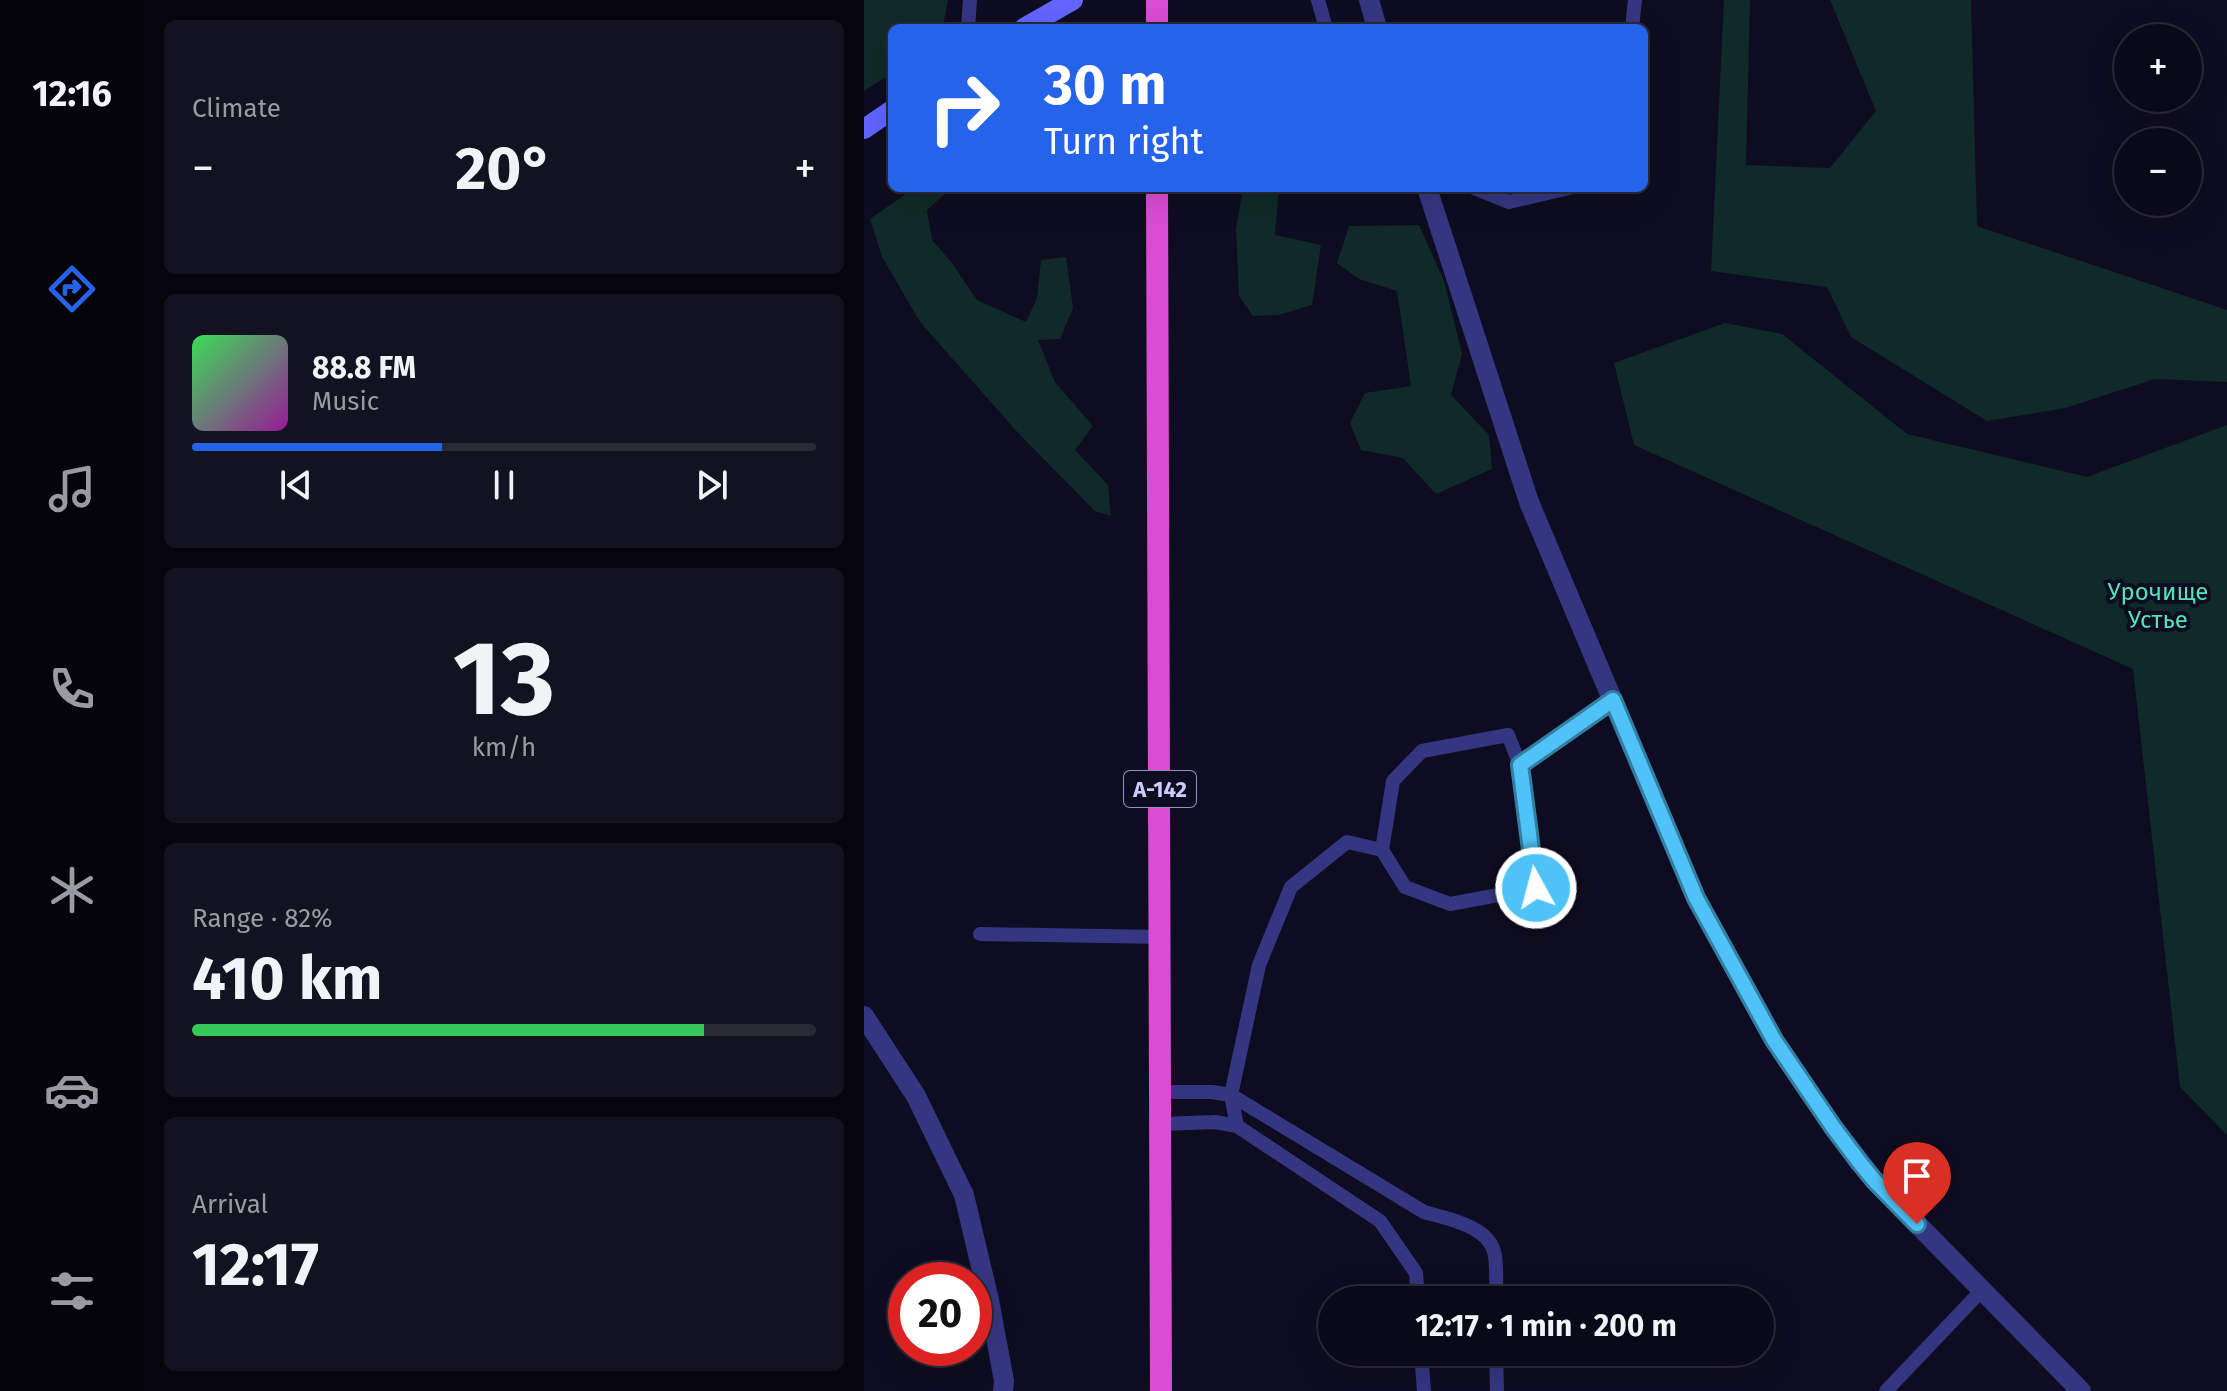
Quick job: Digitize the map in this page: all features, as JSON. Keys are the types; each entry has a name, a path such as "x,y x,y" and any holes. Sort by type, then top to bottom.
{"highway":[{"path":"1157,0 1157,24"},
{"name":"А-142","path":"1157,192 1161,1391"}],"main road":[{"path":"1031,24 1073,0"},
{"path":"864,129 888,113"}],"street":[{"path":"1369,0 1376,24"},
{"path":"1428,192 1529,502 1696,898 1774,1040 1833,1127 1874,1180 2081,1391"},
{"path":"864,1016 916,1096 964,1195 989,1300 1004,1381 1003,1391"}],"lane":[{"path":"968,24 970,0"},
{"path":"1318,0 1325,24"},
{"path":"1632,24 1635,0"},
{"path":"1484,192 1509,202 1552,192"},
{"path":"1520,765 1613,700"},
{"path":"1508,735 1520,765 1536,888 1450,904 1405,887 1382,850 1393,781 1422,751 1508,735"},
{"path":"1237,1126 1231,1095 1259,965 1291,887 1347,842 1382,850"},
{"path":"980,934 1160,937"},
{"path":"1161,1092 1231,1095 1424,1212 1458,1221 1481,1233 1495,1252 1496,1286"},
{"path":"1161,1124 1215,1122 1237,1126 1380,1221 1416,1273 1417,1286"},
{"path":"1886,1391 1982,1290"},
{"path":"1422,1366 1424,1391"},
{"path":"1496,1366 1497,1391"}],"green space":[{"path":"864,0 948,0 943,24 888,24 888,76 864,91"},
{"path":"1724,0 1750,0 1746,165 1830,168 1876,111 1830,0 1971,0 1977,226 2227,310 2227,382 2155,379 2065,408 1987,421 1851,337 1827,287 1711,271"},
{"path":"908,192 947,192 927,210 932,240 977,300 1026,322 1037,298 1041,260 1066,257 1073,308 1060,339 1038,340 1055,382 1093,426 1075,450 1108,485 1111,516 1095,511 1020,435 920,322 882,257 870,219"},
{"path":"1242,192 1279,192 1275,235 1321,245 1312,305 1278,315 1253,316 1239,296 1236,229"},
{"path":"1419,225 1444,281 1462,354 1451,395 1489,435 1492,469 1436,494 1403,458 1361,450 1350,423 1365,393 1411,386 1397,291 1359,279 1337,263 1349,226"},
{"name":"Урочище Устье","path":"1725,323 1782,334 1907,434 2087,477 2227,425 2227,1135 2180,1087 2133,669 1634,445 1614,363"}],"route":[{"path":"1536,888 1520,765 1613,700 1696,898 1774,1040 1860,1163 1917,1224"}]}
